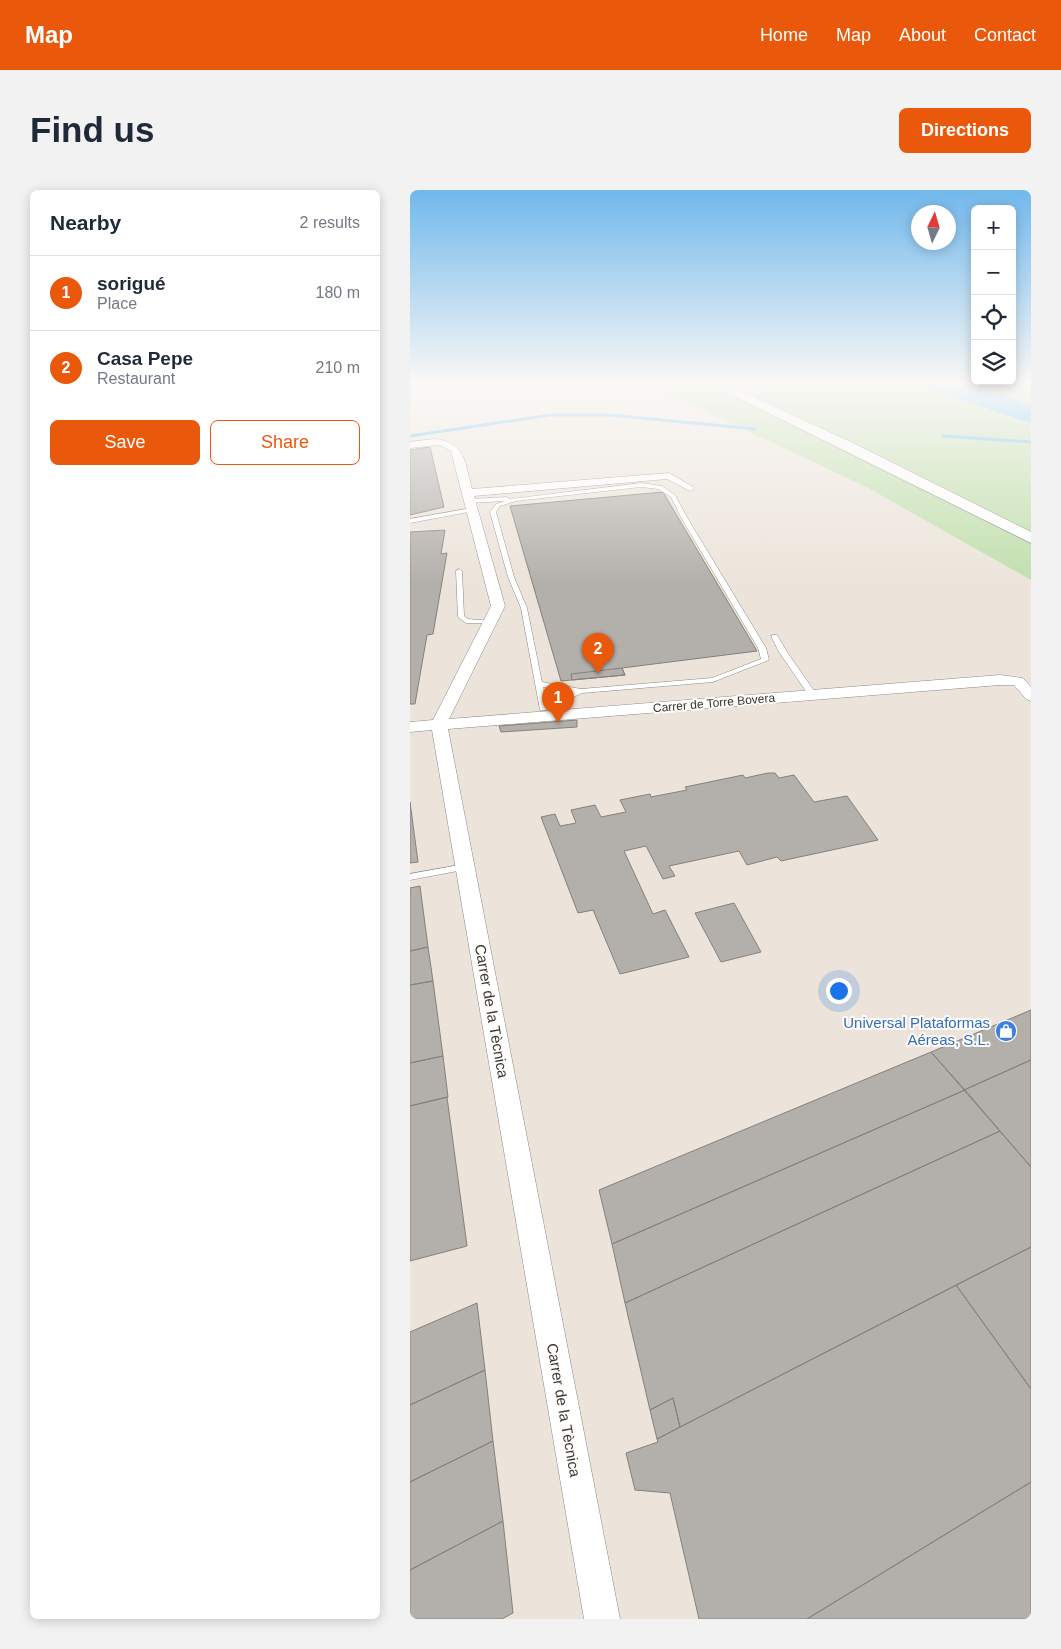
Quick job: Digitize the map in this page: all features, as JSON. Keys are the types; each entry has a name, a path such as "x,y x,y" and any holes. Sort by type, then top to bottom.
{"highway":[{"path":"855,450 1031,538"},
{"path":"886,450 904,458"}],"street":[{"path":"439,724 498,606 456,450"},
{"path":"470,501 669,476 690,488"},
{"name":"Carrer de Torre Bovera","path":"410,727 543,712 813,695 991,681 1018,681 1031,696"},
{"name":"Carrer de la Tècnica","path":"439,724 602,1619"}],"lane":[{"path":"410,521 470,501 515,499 641,485 653,485 662,488 672,495 686,522 704,548 762,648 765,660 713,680 581,691 539,684"},
{"path":"515,499 498,506 493,512 511,578 524,608 543,712 581,691"},
{"path":"458,571 462,618 466,621 490,622"},
{"path":"775,636 783,652 813,695"},
{"path":"410,877 465,867"}],"shaded area":[{"path":"410,450 787,450 868,488 1031,580 1031,1619 410,1619"}],"green space":[{"path":"787,450 1031,450 1031,580 868,488"}],"building":[{"path":"410,450 431,450 444,507 410,515"},
{"path":"663,492 757,651 622,668 625,675 561,681 510,506"},
{"path":"445,530 441,554 447,553 433,634 427,635 415,704 410,704 410,532"},
{"path":"622,668 625,675 572,680 571,674"},
{"path":"577,720 577,727 501,732 499,726"},
{"path":"775,773 779,778 794,775 814,802 847,796 878,840 781,861 777,857 747,865 739,851 669,866 675,876 663,879 646,846 624,851 653,914 665,910 689,957 620,974 593,910 578,913 541,817 555,814 560,826 576,823 571,810 595,805 601,817 626,812 620,800 650,794 651,797 687,790 685,787 743,775 745,778"},
{"path":"410,802 418,862 410,863"},
{"path":"420,886 428,947 410,951 410,888"},
{"path":"734,903 761,952 721,962 695,913"},
{"path":"428,947 433,981 410,985 410,951"},
{"path":"433,981 443,1056 410,1063 410,985"},
{"name":"Universal Plataformas Aéreas, S.L.","path":"1031,1010 1031,1060 964,1090 931,1052"},
{"path":"931,1052 965,1090 612,1244 599,1190"},
{"path":"443,1056 448,1097 410,1106 410,1063"},
{"path":"1031,1060 1031,1167 964,1090"},
{"path":"965,1090 1000,1131 625,1303 612,1244"},
{"path":"447,1097 467,1246 410,1261 410,1106"},
{"path":"1000,1131 1031,1167 1031,1247 680,1427 673,1398 650,1410 625,1303"},
{"path":"1031,1247 1031,1389 956,1285"},
{"path":"956,1285 1031,1389 1031,1482 807,1619 699,1619 670,1493 635,1490 626,1453 658,1442 657,1439"},
{"path":"477,1303 485,1370 410,1405 410,1332"},
{"path":"485,1370 493,1441 410,1482 410,1405"},
{"path":"673,1398 680,1427 657,1439 650,1410"},
{"path":"493,1441 503,1521 410,1570 410,1482"},
{"path":"1031,1482 1031,1619 807,1619"},
{"path":"503,1521 513,1613 502,1619 410,1619 410,1570"}],"place":[{"name":"Casa Pepe","path":"598,674"},
{"name":"sorigué","path":"558,723"},
{"name":"Universal Plataformas Aéreas, S.L.","path":"1006,1031"}]}
